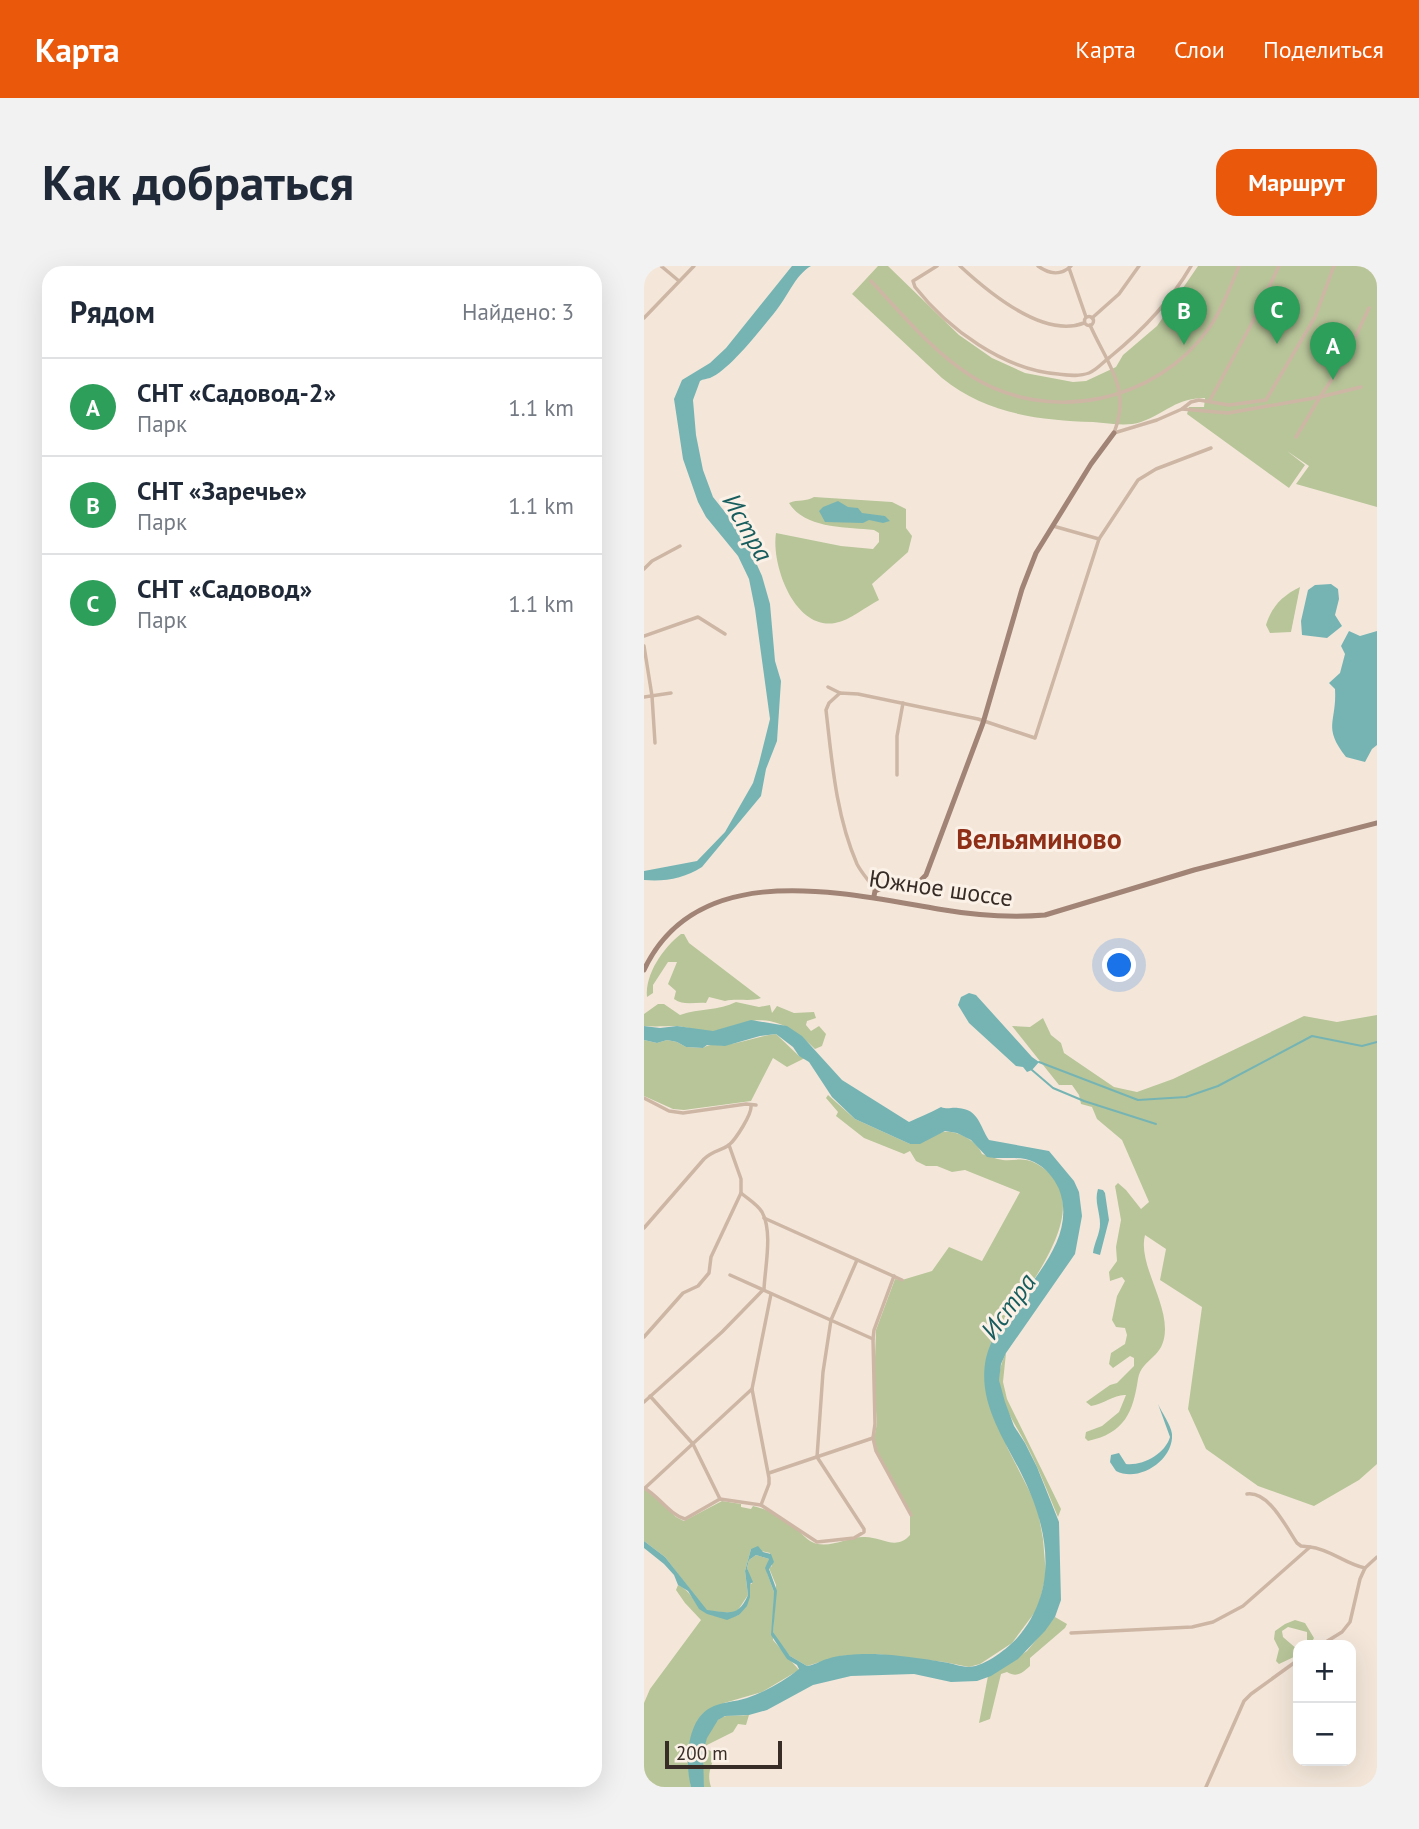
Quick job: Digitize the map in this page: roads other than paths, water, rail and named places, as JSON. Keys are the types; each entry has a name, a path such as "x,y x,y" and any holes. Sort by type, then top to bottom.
{"main road":[{"path":"874,894 895,883 918,883 926,875 983,723 1022,589 1036,554 1091,464 1114,433"},
{"name":"Южное шоссе","path":"644,970 655,951 677,926 709,907 742,895 772,890 874,894 973,914 1021,917 1045,915 1194,870 1377,823"}],"street":[{"path":"661,266 679,281"},
{"path":"644,318 694,266"},
{"path":"937,266 913,281 915,287 960,330 992,354 1033,370 1070,376 1088,374 1151,321 1173,295 1191,266"},
{"path":"960,266 996,298 1027,315 1063,326 1084,323 1090,326 1106,360 1113,368 1121,394 1121,413 1114,433"},
{"path":"1038,266 1052,273 1070,267 1089,318 1093,322 1090,326"},
{"path":"1084,323 1119,294 1139,266"},
{"path":"871,281 957,366 986,384 1033,400 1058,402 1094,400 1121,394 1160,375 1194,347 1214,320 1239,266"},
{"path":"1206,402 1212,400 1279,266"},
{"path":"1114,433 1157,420 1191,402 1229,405 1266,400 1315,317 1334,266"},
{"path":"1296,437 1344,361 1369,308"},
{"path":"1182,409 1228,413 1361,387"},
{"path":"828,687 840,693 978,719 983,723 1035,738 1099,539 1138,480 1156,469 1211,448"},
{"path":"1054,526 1099,539"},
{"path":"644,569 652,561 680,547"},
{"path":"644,636 698,617 725,634"},
{"path":"644,646 652,696 655,743"},
{"path":"644,697 671,693"},
{"path":"840,693 829,703 826,710 833,772 853,854 874,894"},
{"path":"897,775 897,736 903,703"},
{"path":"644,1098 669,1111 683,1113 746,1104 753,1106 751,1114 729,1145 704,1158 644,1228"},
{"path":"644,1337 683,1293 698,1286 709,1273 711,1257 741,1193 741,1179 729,1145"},
{"path":"644,1402 722,1332 764,1289 767,1238 764,1218 757,1206 741,1193"},
{"path":"764,1218 902,1280"},
{"path":"752,1389 645,1488 677,1517 685,1519 720,1499 761,1505 817,1542 854,1538 864,1532 864,1528 817,1457 823,1372 831,1320 857,1260"},
{"path":"730,1275 873,1339"},
{"path":"894,1276 874,1330 873,1438 876,1451 911,1515"},
{"path":"761,1505 769,1484 752,1389 771,1294"},
{"path":"650,1396 693,1444 720,1499"},
{"path":"768,1473 873,1438"},
{"path":"1247,1494 1254,1494 1268,1502 1301,1546 1323,1549 1349,1564 1365,1568"},
{"path":"1071,1633 1192,1627 1213,1622 1229,1615 1256,1596 1310,1547"},
{"path":"1329,1640 1342,1632 1350,1622 1360,1579 1365,1568 1377,1557"},
{"path":"1206,1787 1244,1702 1293,1664"}],"water":[{"path":"792,266 811,266 800,275 775,312 736,358 718,374 700,381 693,400 703,470 713,497 744,536 762,576 770,604 775,661 781,681 777,741 766,769 761,796 702,867 674,878 644,880 644,871 697,861 725,832 753,783 770,719 749,579 738,556 706,517 698,502 683,459 674,399 682,380 710,363 726,348"},
{"path":"838,501 848,507 858,508 862,513 885,516 890,521 825,522 819,511"},
{"path":"1331,584 1338,589 1339,599 1335,615 1342,626 1327,638 1302,635 1301,621 1308,590 1315,585"},
{"path":"1349,631 1360,636 1377,631 1377,745 1365,762 1346,757 1334,738 1332,724 1335,689 1329,683 1340,673 1345,654 1341,646"},
{"path":"969,993 976,995 1039,1062 1032,1070 1027,1072 1023,1067 1016,1066 969,1023 958,1005 961,997"},
{"path":"751,1020 787,1026 802,1036 842,1080 909,1122 941,1107 965,1109 975,1115 989,1140 1049,1151 1074,1181 1079,1192 1082,1216 1075,1254 1006,1353 999,1380 1014,1426 1037,1467 1059,1522 1061,1600 1055,1617 1045,1631 1018,1659 991,1676 977,1681 951,1682 914,1674 851,1676 813,1685 767,1710 749,1715 725,1716 718,1720 707,1738 703,1753 704,1787 691,1787 689,1744 702,1714 714,1706 761,1693 799,1669 787,1659 771,1635 774,1592 765,1568 769,1559 756,1555 749,1560 747,1568 753,1582 750,1584 747,1606 739,1615 727,1620 699,1609 688,1591 678,1585 674,1575 644,1548 644,1541 665,1557 707,1610 721,1612 736,1610 748,1595 745,1571 751,1549 758,1546 763,1552 771,1554 774,1562 769,1569 777,1591 773,1632 790,1656 807,1666 845,1655 883,1654 966,1667 976,1666 1003,1651 1018,1637 1031,1618 1045,1578 1043,1535 1038,1514 993,1418 984,1374 986,1358 994,1337 1050,1256 1060,1235 1063,1212 1057,1185 1045,1170 1034,1162 987,1157 971,1140 957,1133 945,1131 920,1144 910,1144 855,1119 832,1097 809,1062 776,1034 725,1046 707,1045 703,1048 686,1047 667,1040 657,1043 644,1040 644,1026 677,1026 713,1031"},
{"path":"1098,1189 1105,1193 1109,1220 1100,1255 1093,1253 1100,1228"},
{"path":"1158,1404 1172,1434 1167,1452 1153,1467 1144,1471 1125,1474 1116,1471 1110,1462 1111,1455 1119,1453 1126,1464 1139,1463 1153,1458 1167,1443 1170,1437"}],"waterway":[{"path":"1039,1062 1138,1100 1186,1097 1218,1086 1312,1036 1362,1046 1377,1042"},
{"path":"1032,1070 1053,1088 1156,1124"}],"place":[{"name":"СНТ «Садовод»","path":"1277,344"},
{"name":"СНТ «Заречье»","path":"1184,345"},
{"name":"СНТ «Садовод-2»","path":"1333,380"}],"district":[{"name":"Вельяминово","path":"1039,838"}],"water label":[{"name":"Истра","path":"748,527"},
{"name":"Истра","path":"1008,1306"}]}
